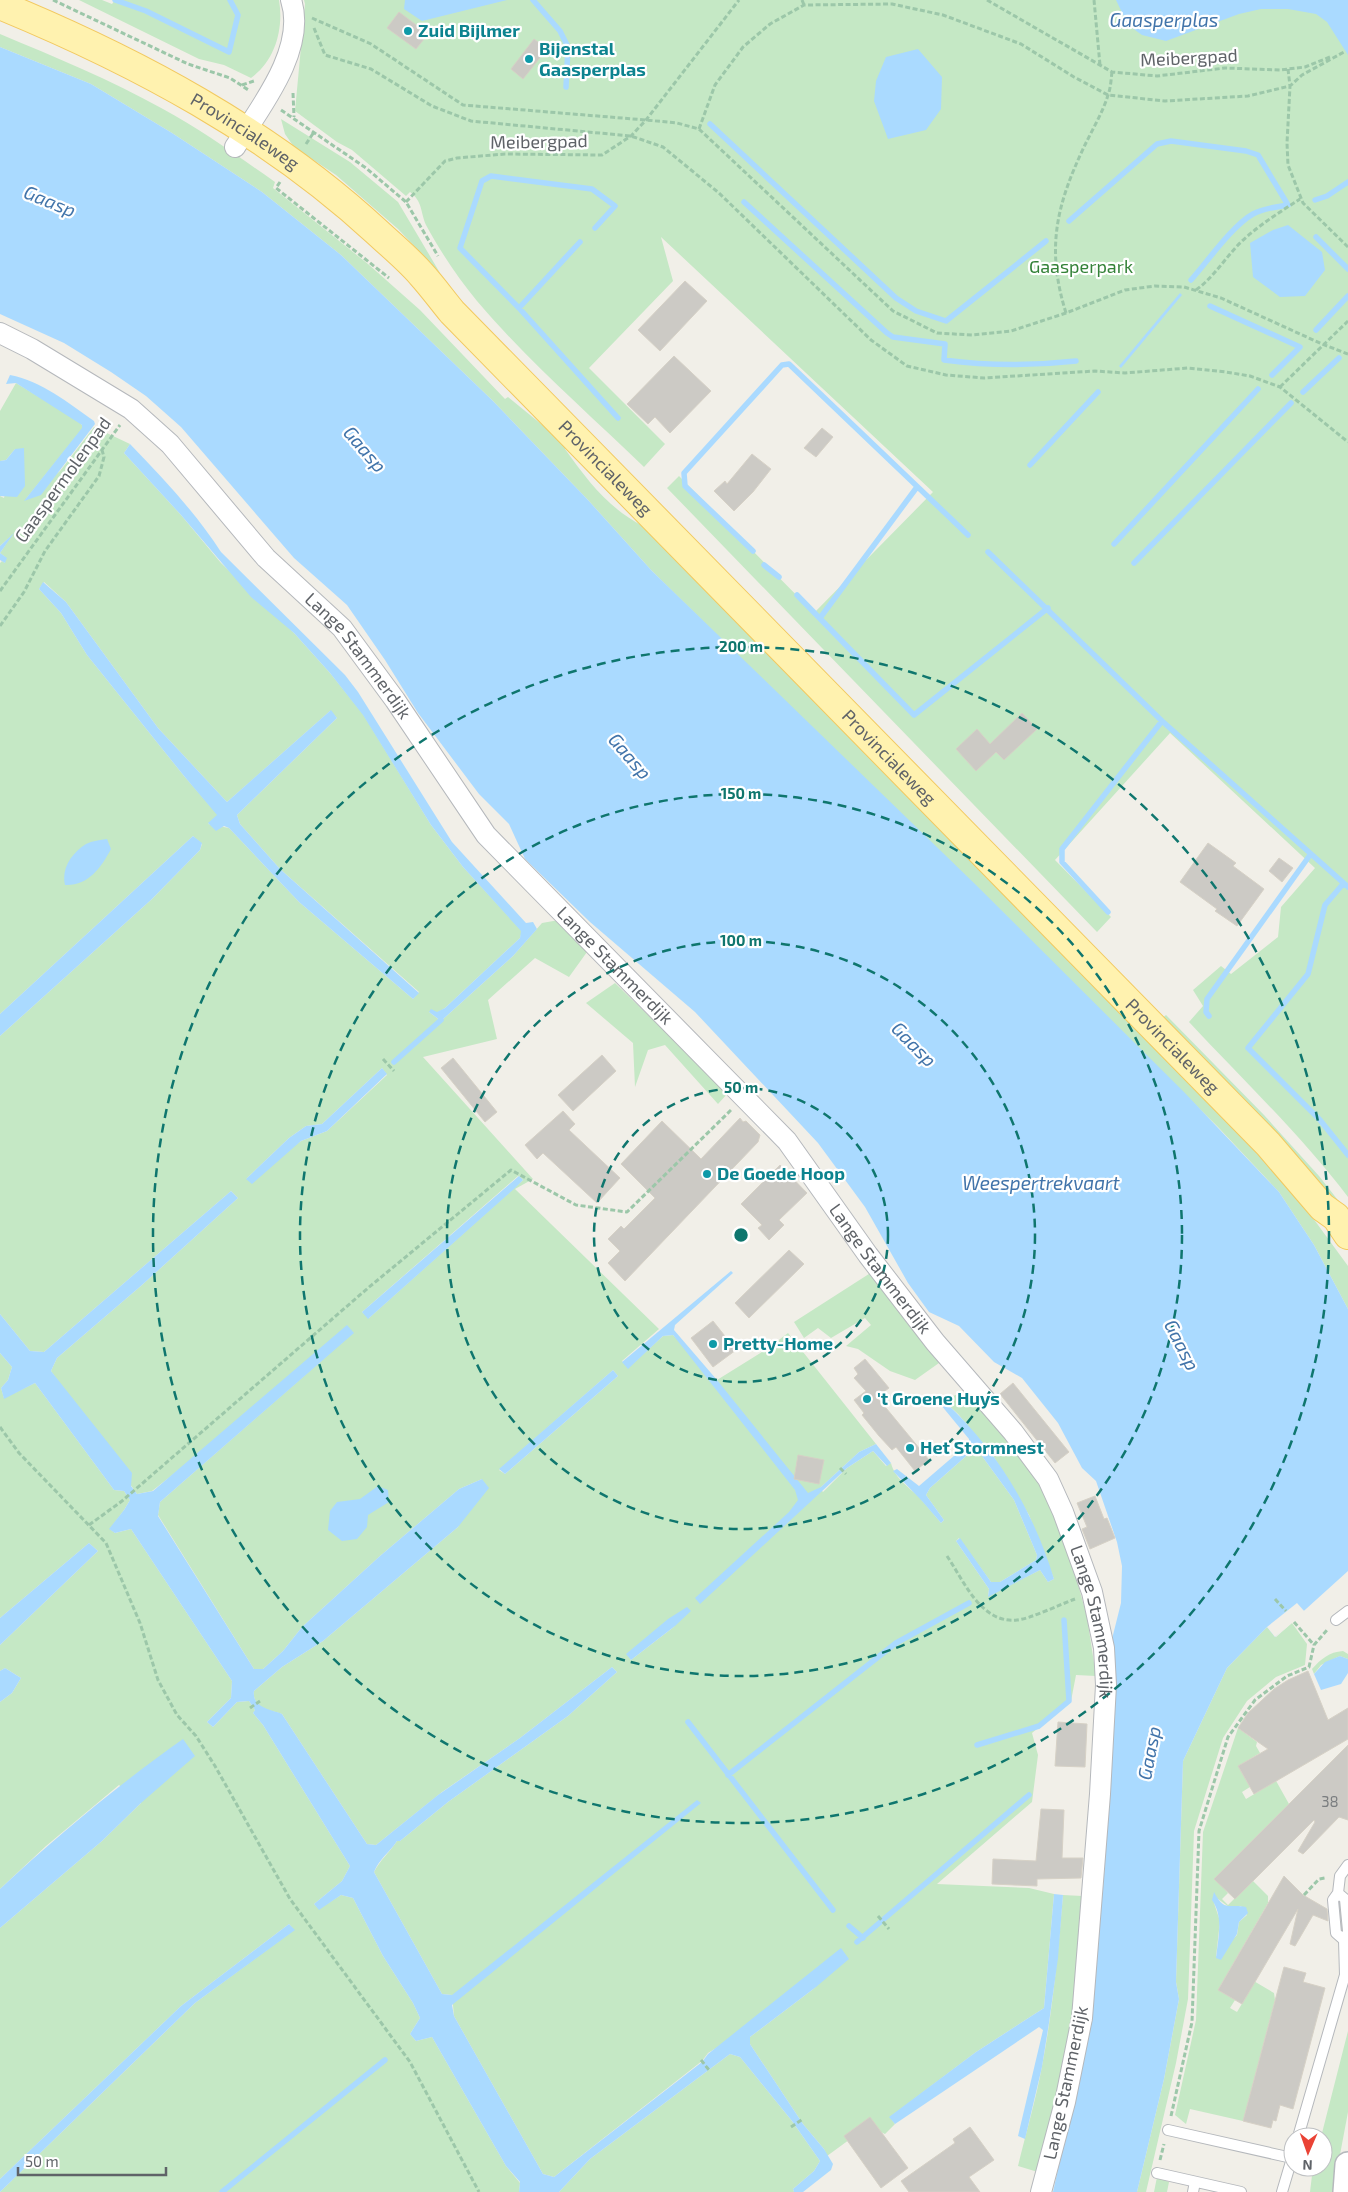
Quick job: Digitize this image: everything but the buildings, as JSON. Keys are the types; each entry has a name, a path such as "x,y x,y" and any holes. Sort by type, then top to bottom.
{"main road":[{"name":"Provincialeweg","path":"0,5 91,45 162,80 240,139"},
{"name":"Provincialeweg","path":"0,24 71,54 240,139 293,162 365,221 420,273 452,312 1268,1144 1322,1207 1336,1217 1348,1235"},
{"name":"Provincialeweg","path":"1322,1207 1326,1222 1348,1256"}],"street":[{"path":"240,139 273,87 286,61 292,35 292,3"},
{"name":"Lange Stammerdijk","path":"0,334 32,348 131,409 170,444 266,558 342,628 395,700 486,835 788,1141 868,1255 935,1342 1013,1432 1048,1479 1063,1512 1092,1592 1104,1648 1106,1686 1100,1794 1083,2009 1065,2102 1041,2192"},
{"path":"1346,2192 1348,2165"}],"lane":[{"path":"1336,1620 1348,1611"},
{"path":"1301,2127 1345,1974 1346,1934 1336,1933 1333,1900 1338,1893 1340,1876 1348,1865"},
{"path":"1168,2130 1283,2155"},
{"path":"1157,2173 1194,2187 1241,2192"},
{"path":"1282,2192 1287,2177"}],"path":[{"name":"Meibergpad","path":"406,202 445,161 505,154 602,154 631,136 646,120 739,0"},
{"path":"802,0 804,5"},
{"name":"Meibergpad","path":"987,0 1112,72 1157,76 1225,68 1288,69 1305,67 1348,49"},
{"path":"1094,0 1100,65"},
{"path":"292,3 313,19 371,44 463,105 677,123 698,129 893,311 937,333 972,335 1011,331 1066,313 1125,290 1155,286 1184,287 1221,298 1348,354"},
{"path":"698,129 715,85 743,47 770,24 804,5 892,4 943,15 1021,44 1074,77 1108,94 1165,101 1248,96 1290,86 1302,75 1344,52"},
{"path":"312,11 314,27 325,55 370,69 432,106 470,121 631,136 662,147 719,193 871,340 907,366 946,374 984,378 1081,371 1125,373 1188,368 1250,376 1280,387 1348,442"},
{"path":"1288,69 1290,86 1287,143 1288,165 1300,199 1348,247"},
{"path":"1066,313 1059,292 1054,259 1056,230 1063,195 1108,94 1112,72"},
{"path":"1196,290 1206,283 1241,242 1300,199"},
{"path":"1280,387 1322,344 1348,321"},
{"name":"Gaaspermolenpad","path":"0,591 131,409"},
{"path":"0,626 24,592 45,551 99,476 104,457 102,449"},
{"path":"383,1060 394,1071"},
{"path":"89,1525 122,1501 368,1288 511,1170 576,1205 627,1212 745,1098"},
{"path":"0,1427 19,1453 106,1543 140,1623 158,1680 177,1715 196,1736 215,1766 290,1899 410,2062 479,2192"},
{"path":"840,1468 846,1474"},
{"path":"947,1556 984,1610 998,1619 1018,1620 1053,1606"},
{"path":"1275,1599 1286,1612"},
{"path":"1157,2173 1192,2022 1199,1831 1228,1737 1255,1700 1287,1676 1309,1667 1314,1645 1336,1620"},
{"path":"1294,1622 1314,1645"},
{"path":"250,1708 260,1701"},
{"path":"1304,1896 1319,1879 1340,1876"},
{"path":"878,1916 889,1930"},
{"path":"701,2060 709,2070"},
{"path":"791,2126 803,2119"}],"green space":[{"path":"79,0 102,0 112,4 115,0 279,0 279,33 276,44 266,63 251,78 224,65 199,59"},
{"name":"Gaasperpark","path":"304,0 1348,0 1348,1197 1291,1129 1189,1022 1203,1006 1193,990 1221,966 1231,974 1278,937 1281,907 1315,868 1170,733 1055,860 1111,917 1097,932 667,488 679,476 814,613 933,492 661,237 673,281 589,368 665,444 644,467 537,365 477,301 437,245 426,225 417,199 410,192 406,196 352,150 337,142 295,111"},
{"path":"0,34 83,69 143,98 178,117 275,182 273,188 368,264 420,310 505,399 508,397 568,446 565,449 600,493 619,511 643,526 1225,1119 1299,1199 1348,1266 1348,1309 1314,1245 1279,1192 1217,1126 652,571 588,500 493,401 341,255 262,192 172,133 91,84 0,47"},
{"path":"281,119 350,162 398,202 440,273 398,229 336,175 294,147 285,134"},
{"path":"16,383 77,420 83,428 25,500 60,471 94,427 130,444 124,453 181,515 221,563 294,633 330,673 363,714 431,825 463,867 522,931 520,938 445,1008 437,1013 429,1012 441,1021 513,956 542,923 559,920 587,952 569,977 535,958 488,1000 497,1039 423,1057 533,1179 515,1189 659,1329 622,1361 628,1368 663,1336 673,1335 717,1380 767,1349 788,1333 876,1444 859,1452 820,1488 823,1492 847,1468 873,1451 886,1466 891,1463 899,1478 920,1498 941,1523 944,1520 926,1495 930,1488 973,1450 979,1452 1014,1500 1037,1555 1036,1560 1000,1582 991,1582 959,1538 956,1541 989,1589 988,1596 1040,1570 1048,1582 1054,1579 1029,1515 992,1454 958,1414 945,1402 940,1401 966,1391 1039,1473 1073,1566 1087,1617 1096,1676 1076,1675 1071,1701 1032,1733 1038,1755 1032,1802 937,1884 1029,1888 1054,1894 1044,2008 976,2052 890,2117 895,2124 885,2134 868,2126 827,2156 824,2149 803,2124 750,2044 750,2037 816,1987 708,2053 702,2061 554,2177 543,2174 454,2016 452,1995 442,1994 374,1872 397,1841 400,1841 448,1802 568,1716 617,1672 612,1667 520,1738 442,1792 376,1845 367,1844 282,1714 259,1705 254,1697 254,1691 282,1667 323,1641 458,1527 482,1479 459,1489 380,1556 302,1627 283,1651 263,1669 254,1669 158,1515 160,1502 353,1333 152,1491 137,1494 51,1371 57,1358 142,1285 238,1198 231,1191 44,1352 30,1351 0,1314 0,1036 152,899 200,850 202,844 193,836 0,1014 0,563 2,561 5,563 5,557 0,553 12,535 0,546 0,496 4,498 15,449 6,460 0,461 0,411","holes":["44,582 66,602 158,728 227,802 330,711 337,718 237,815 240,824 280,869 419,992 413,999 299,902 229,828 208,824 218,815 184,776 87,655 61,613 39,589","382,1068 387,1075 327,1131 301,1141 246,1179 289,1138 306,1126 322,1124","518,1176 523,1180 369,1318 362,1312","613,1370 618,1376 505,1474 499,1470","675,1626 631,1660 627,1654"]},
{"path":"615,983 728,1093 718,1104 665,1045 648,1050 635,1087 633,1043 586,1003"},
{"path":"1166,1015 1264,1115 1319,1176 1348,1213 1348,1225 1161,1019"},
{"path":"872,1272 939,1363 915,1380 890,1371 858,1349 846,1346 871,1325 865,1318 831,1338 818,1328 804,1338 794,1322"},
{"path":"0,1353 12,1367 8,1380 1,1388 4,1398 35,1383 114,1490 124,1491 130,1500 110,1529 115,1533 131,1529 232,1681 231,1698 207,1722 213,1727 237,1702 249,1701 255,1710 253,1713 263,1725 350,1866 342,1881 314,1904 319,1909 341,1895 353,1898 383,1956 413,2003 420,2018 410,2034 416,2041 432,2037 506,2166 520,2183 519,2192 0,2192 195,2003 294,1930 289,1924 181,2006 0,2179 0,1928 102,1841 141,1803 119,1785 46,1846 0,1889 0,1702 12,1693 21,1678 5,1668 0,1671 0,1645 98,1551 89,1543 0,1618"},
{"path":"1292,1623 1307,1644 1305,1665 1276,1677 1247,1701 1223,1738 1194,1831 1188,1999 1176,2063 1146,2192 1137,2192 1164,2079 1179,1999 1176,1982 1183,1761 1227,1668 1267,1627 1276,1637"},
{"path":"1343,1651 1348,1654 1348,1659 1340,1656 1321,1665 1314,1674 1312,1669 1322,1659 1329,1654"},
{"path":"1238,1728 1257,1742 1256,1746 1260,1753 1238,1766 1250,1787 1242,1792 1246,1799 1261,1790 1260,1787 1275,1779 1289,1804 1215,1878 1228,1893 1222,1899 1228,1905 1240,1893 1250,1878 1268,1896 1268,1903 1218,1990 1235,2000 1230,2008 1237,2012 1246,1997 1252,1980 1274,1993 1275,2000 1243,2121 1190,2109 1186,2124 1175,2115 1196,2020 1203,1832","holes":["1218,1899 1229,1907 1241,1906 1247,1915 1239,1922 1237,1935 1216,1957 1220,1921 1214,1903"]},
{"path":"1063,1895 1082,1896 1076,1986 1064,2082 1041,2173 1018,2166 1037,2091 1046,2045 1055,1980"},
{"path":"1348,2031 1348,2112 1333,2192 1310,2192 1312,2177 1333,2177 1333,2127 1324,2127"},
{"path":"730,2054 740,2057 792,2121 820,2161 814,2171 793,2189 794,2192 559,2192 590,2159"},
{"path":"1157,2177 1169,2182 1167,2192 1154,2192"}],"water":[{"path":"405,0 507,0 422,21 404,9"},
{"name":"Gaasperplas","path":"1116,0 1348,0 1348,55 1327,22 1316,14 1288,9 1261,9 1239,14 1166,41 1142,35 1128,25"},
{"name":"Weespertrekvaart","path":"0,47 91,84 172,133 262,192 341,255 493,401 588,500 652,571 975,884 1184,1092 1279,1192 1314,1245 1348,1309 1348,1571 1275,1637 1267,1627 1227,1668 1183,1761 1176,1982 1179,1999 1164,2079 1137,2192 1053,2192 1090,2026 1104,1876 1115,1698 1111,1643 1121,1603 1122,1566 1117,1542 1096,1481 1082,1468 1058,1423 1022,1378 994,1362 959,1326 929,1312 908,1283 865,1207 818,1143 695,1012 590,922 525,859 509,824 479,794 418,713 385,660 347,605 294,558 181,427 146,396 111,372 64,343 0,314"},
{"path":"918,49 942,77 941,109 926,130 888,139 874,101 876,81 886,57"},
{"path":"1288,225 1322,252 1325,270 1305,296 1280,297 1253,277 1250,243 1273,230"},
{"path":"1180,293 1182,295 1121,368 1119,366"},
{"path":"10,375 44,387 94,421 95,424 41,495 24,501 82,428 82,425 16,383 6,384"},
{"path":"130,444 189,509 221,552 345,675 358,692 452,842 526,923 533,922 537,929 513,956 441,1021 429,1012 431,1009 437,1012 445,1008 520,938 521,931 463,867 431,825 363,715 330,673 294,633 251,597 181,515 124,453"},
{"path":"24,448 25,486 17,497 0,496 0,461 6,460 15,449"},
{"path":"14,533 0,553 0,546"},
{"path":"0,553 7,558 5,563 0,560"},
{"path":"43,582 66,602 158,728 227,802 331,710 337,718 237,815 240,824 280,869 419,993 413,999 299,902 229,828 224,826 216,831 208,823 217,815 87,655 61,613 39,589"},
{"path":"193,836 202,843 200,850 152,899 0,1036 0,1014"},
{"path":"107,839 111,849 98,869 87,879 73,885 65,885 66,867 72,856 88,843"},
{"path":"382,1068 387,1074 327,1131 301,1141 252,1184 246,1179 289,1138 306,1126 322,1124"},
{"path":"519,1176 523,1180 515,1188 368,1319 362,1312"},
{"path":"231,1191 238,1198 142,1285 57,1358 51,1371 132,1473 131,1486 137,1494 153,1491 347,1325 354,1333 160,1502 158,1516 254,1669 263,1669 283,1651 302,1627 380,1556 459,1489 482,1479 489,1488 458,1527 323,1641 282,1667 254,1691 254,1697 263,1707 282,1714 367,1844 376,1845 438,1795 520,1738 612,1667 617,1672 568,1716 448,1802 400,1841 397,1841 374,1872 442,1994 452,1995 697,1800 701,1803 452,2005 454,2016 543,2174 554,2177 702,2062 708,2054 841,1948 849,1959 816,1987 750,2037 750,2044 803,2124 824,2149 833,2164 831,2170 803,2192 794,2192 793,2189 814,2171 820,2161 792,2121 740,2057 730,2054 590,2159 559,2192 519,2192 520,2182 506,2166 432,2037 416,2041 410,2034 420,2018 413,2003 383,1956 353,1898 341,1895 319,1910 314,1904 342,1881 350,1866 263,1725 253,1713 255,1710 249,1701 237,1702 213,1727 207,1722 231,1698 232,1681 131,1529 115,1533 109,1529 130,1500 124,1491 114,1490 35,1383 4,1399 1,1388 8,1380 12,1367 0,1353 0,1314 30,1351 44,1352"},
{"path":"731,1271 733,1273 675,1325 674,1330 808,1493 821,1487 859,1452 876,1444 891,1463 887,1466 873,1451 847,1468 700,1604 695,1598 789,1512 798,1500 795,1490 673,1335 663,1336 628,1369 622,1362"},
{"path":"613,1370 618,1376 505,1474 499,1469"},
{"path":"945,1402 981,1440 1012,1483 1036,1530 1054,1579 1048,1582 1040,1570 988,1597 989,1589 956,1541 960,1538 991,1582 1000,1582 1036,1560 1037,1555 1014,1500 979,1452 973,1450 930,1488 926,1495 944,1520 941,1523 893,1471 897,1469 919,1486 969,1443 969,1439 941,1405"},
{"path":"378,1486 388,1490 389,1502 368,1515 367,1527 357,1539 342,1541 328,1530 330,1511 337,1502 360,1499"},
{"path":"89,1543 98,1551 0,1645 0,1618"},
{"path":"687,1607 691,1611 631,1660 626,1654 668,1619"},
{"path":"1340,1656 1348,1659 1348,1673 1341,1684 1321,1690 1314,1674 1325,1662"},
{"path":"5,1668 21,1678 12,1693 0,1702 0,1671"},
{"path":"183,1739 195,1756 141,1803 102,1841 0,1928 0,1889 89,1811"},
{"path":"1214,1892 1224,1905 1246,1907 1248,1913 1239,1922 1237,1934 1221,1960 1216,1958 1219,1921 1216,1907 1212,1900"},
{"path":"1054,1894 1063,1895 1058,1958 1042,2067 1025,2139 1018,2136 1043,2030 1039,2027 895,2124 889,2117 976,2052 1044,2008"},
{"path":"289,1924 295,1930 195,2003 0,2192 0,2179 181,2006"}],"pier":[{"path":"1297,1603 1305,1612 1275,1637 1267,1627"}],"waterway":[{"path":"115,0 146,11 229,52 238,15 230,0"},
{"path":"533,0 560,31 568,47 566,87"},
{"path":"710,124 896,298 916,311 946,321 1046,241"},
{"path":"1069,221 1157,144 1171,141 1246,151 1258,155 1288,205 1261,210 1245,219 1191,280"},
{"path":"595,228 615,206 592,189 491,176 482,181 460,248 519,308 618,418"},
{"path":"1315,200 1327,196 1348,182"},
{"path":"744,202 893,337 945,344 944,360 1010,365 1076,361"},
{"path":"1316,237 1348,269"},
{"path":"519,308 580,242"},
{"path":"1316,330 1348,296"},
{"path":"1210,306 1300,347 1272,375"},
{"path":"1303,392 1339,358"},
{"path":"753,551 685,486 684,473 782,365 789,364 968,535"},
{"path":"1114,544 1258,389"},
{"path":"1030,465 1098,392"},
{"path":"1134,563 1291,403"},
{"path":"820,618 917,487"},
{"path":"988,552 1162,721 1348,887"},
{"path":"764,565 779,577"},
{"path":"797,595 914,715 1048,608"},
{"path":"1108,912 1062,862 1062,849 1162,721"},
{"path":"1209,1016 1206,1012 1207,999 1310,855"},
{"path":"1343,884 1325,905 1308,974 1248,1048 1320,1120 1348,1155"},
{"path":"394,1062 441,1020"},
{"path":"728,1775 896,1643 969,1603"},
{"path":"977,1745 1039,1726 1069,1701 1064,1620"},
{"path":"688,1722 833,1910"},
{"path":"857,1942 1029,1795"},
{"path":"849,1926 863,1938"},
{"path":"222,2192 385,2060"}],"place":[{"name":"Zuid Bijlmer","path":"408,31"},
{"name":"Bijenstal Gaasperplas","path":"529,59"},
{"name":"De Goede Hoop","path":"707,1174"},
{"name":"Pretty-Home","path":"713,1344"},
{"name":"'t Groene Huys","path":"867,1399"},
{"name":"Het Stormnest","path":"910,1448"}],"water label":[{"name":"Gaasp","path":"50,201"},
{"name":"Gaasp","path":"365,449"},
{"name":"Gaasp","path":"630,756"},
{"name":"Gaasp","path":"914,1044"},
{"name":"Gaasp","path":"1182,1345"},
{"name":"Gaasp","path":"1149,1753"}]}
